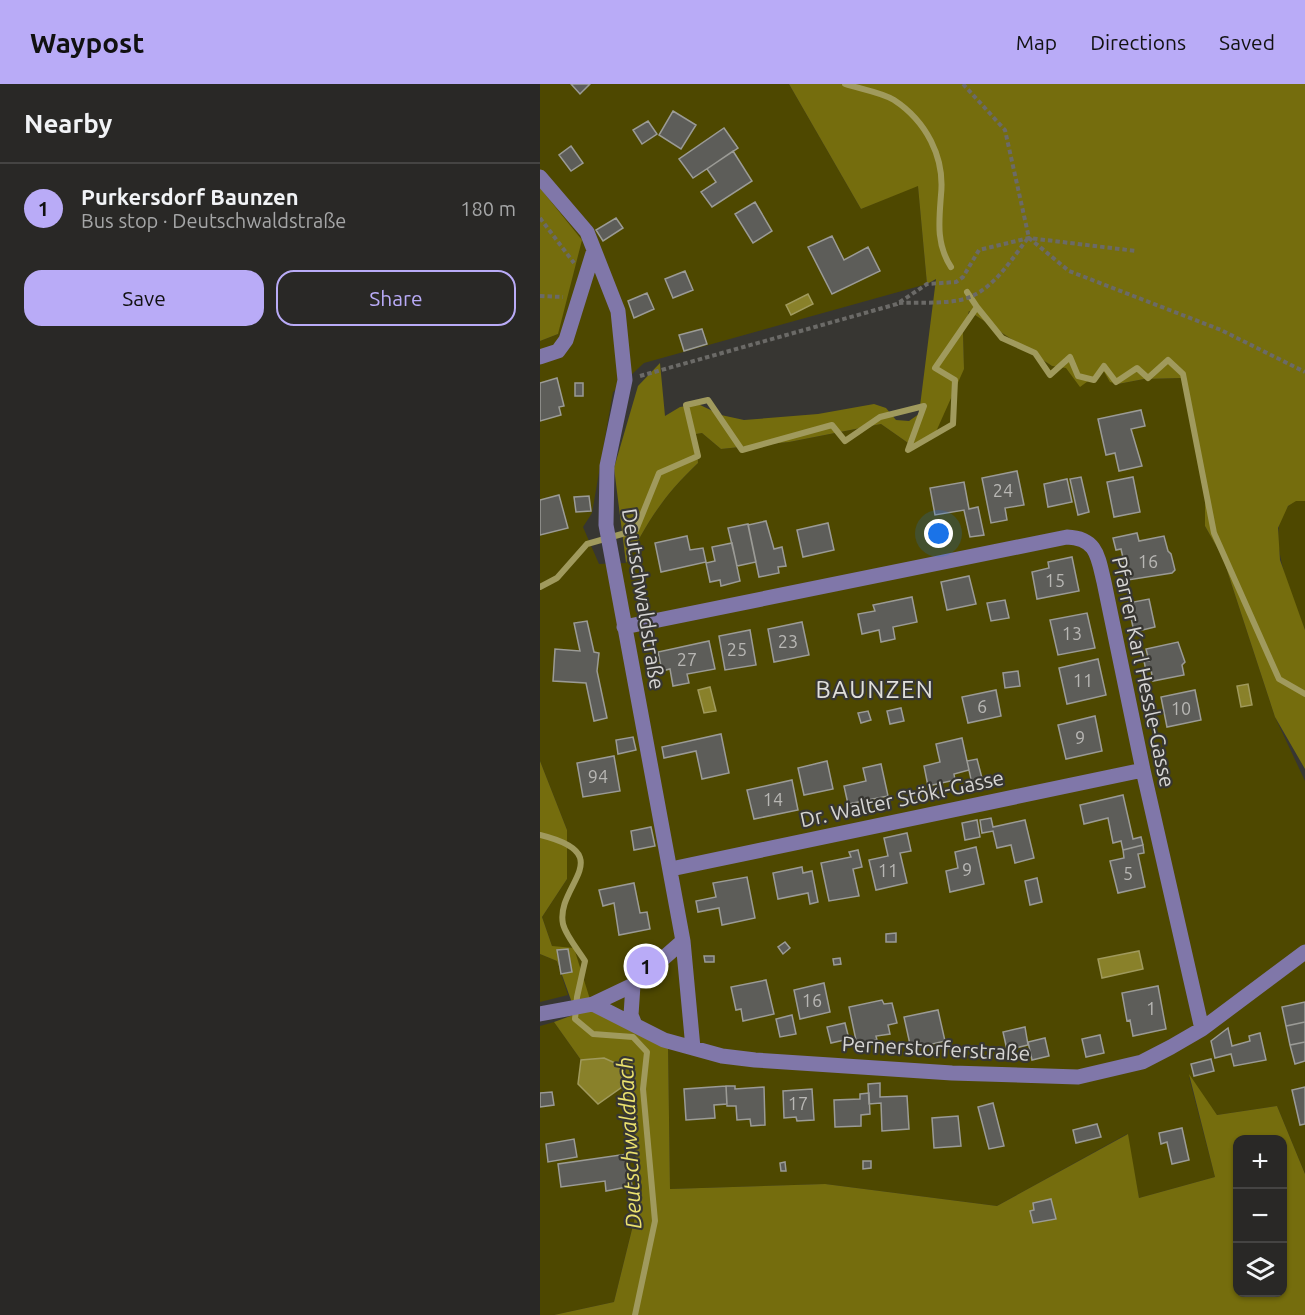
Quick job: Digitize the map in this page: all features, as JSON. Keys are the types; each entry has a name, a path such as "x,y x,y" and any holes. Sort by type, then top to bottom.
{"street":[{"name":"Deutschwaldstraße","path":"540,177 587,232 618,311 625,380 607,466 606,525 683,941 693,1048"},
{"path":"540,357 558,351 566,340 594,250"},
{"name":"Pfarrer Karl Hessle-Gasse","path":"624,627 1067,537 1080,537 1091,544 1098,557 1143,770 1202,1029"},
{"name":"Dr. Walter Stökl-Gasse","path":"670,869 1143,770"},
{"path":"540,1014 592,1005 633,985 683,941"},
{"name":"Pernerstorferstraße","path":"592,1005 664,1040 722,1056 755,1060 1078,1077 1142,1062 1202,1029 1305,952"},
{"path":"633,985 631,1015 635,1025"}],"path":[{"path":"963,84 1005,130 1029,238 1069,271 1221,330 1305,372"},
{"path":"540,218 586,279"},
{"path":"625,380 897,304 961,300 992,283 1029,238"},
{"path":"897,304 927,284 956,282 963,277 979,250 1029,238 1136,251"}],"shaded area":[{"path":"540,84 789,84 861,209 918,185 927,284 644,363 613,392 592,513 583,527 599,564 626,563 657,510 698,463 695,434 702,433 721,449 789,442 881,424 911,445 964,369 963,333 969,311 1052,366 1103,369 1118,384 1144,379 1182,378 1205,483 1205,526 1223,558 1275,717 1305,781 1305,1174 1277,1106 1217,1115 1189,1077 1215,1177 1139,1198 1127,1134 997,1206 825,1184 670,1189 668,1045 593,1009 552,946 542,917 567,879 567,830 540,761 540,341 558,334 540,188"},
{"path":"789,84 1305,84 1305,501 1296,501 1288,506 1278,528 1280,560 1305,630 1305,769 1275,717 1223,558 1205,526 1205,483 1182,378 1144,379 1118,384 1110,382 1103,370 1080,387 1066,368 1052,366 969,311 963,333 964,369 935,434 911,445 881,424 789,442 721,449 702,433 696,434 698,463 657,510 626,563 614,468 638,386 660,363 665,416 680,407 698,404 721,415 744,420 818,414 874,404 886,408 896,420 909,421 919,414 936,279 927,284 918,186 861,209"},
{"path":"540,188 582,240 558,334 540,341"},
{"path":"808,294 813,304 791,315 786,305"},
{"path":"1295,501 1305,501 1305,630 1287,582 1279,544 1279,526 1284,512"},
{"path":"1248,684 1252,705 1241,707 1237,686"},
{"path":"710,687 716,711 704,713 698,690"},
{"path":"540,761 567,830 567,879 542,917 552,946 574,948 593,1009 668,1045 670,1189 825,1184 997,1206 1128,1134 1139,1198 1215,1177 1189,1074 1217,1115 1277,1106 1305,1174 1305,1315 554,1315 614,1302 642,1189 622,1087 624,1067 604,1058 581,1060 554,1022 576,1014 557,961 540,954"},
{"path":"1139,951 1143,969 1102,978 1098,959"},
{"path":"540,954 557,961 568,995 540,1002"},
{"path":"554,1022 581,1060 604,1058 624,1067 622,1087 642,1189 614,1302 554,1315 540,1315 540,1026"},
{"path":"604,1058 624,1067 622,1087 598,1104 578,1084 581,1060"}],"building":[{"path":"571,84 590,84 580,94"},
{"path":"673,111 696,125 681,149 659,135"},
{"path":"648,121 657,134 642,144 633,130"},
{"path":"724,128 738,148 693,178 679,159"},
{"path":"571,146 583,163 571,171 559,155"},
{"path":"733,151 752,181 712,207 701,192 716,182 707,169"},
{"path":"755,202 772,231 753,243 735,214"},
{"path":"616,218 623,228 603,241 596,230"},
{"path":"832,236 844,260 868,247 880,271 832,294 808,247"},
{"path":"685,271 693,290 673,298 665,279"},
{"path":"647,293 654,309 634,318 628,301"},
{"path":"702,329 707,344 684,351 679,335"},
{"path":"557,378 564,406 559,407 561,415 540,421 540,383"},
{"path":"575,383 583,383 583,396 575,396"},
{"path":"1141,410 1145,426 1131,429 1142,466 1119,471 1115,453 1106,455 1098,419"},
{"path":"1017,471 1024,505 1005,508 1007,520 991,523 982,478"},
{"path":"1081,477 1089,512 1078,515 1070,479"},
{"path":"1133,477 1140,512 1114,517 1107,482"},
{"path":"1067,479 1072,502 1048,507 1044,484"},
{"path":"964,482 969,509 978,507 984,535 970,537 964,510 935,515 930,488"},
{"path":"559,495 568,528 540,535 540,500"},
{"path":"589,496 591,511 576,512 574,497"},
{"path":"766,521 774,549 782,547 786,566 778,567 779,573 759,577 748,525"},
{"path":"828,523 834,550 803,557 797,530"},
{"path":"748,524 756,562 737,566 728,528"},
{"path":"1137,533 1139,541 1164,536 1175,570 1172,573 1128,580 1121,549 1116,550 1113,538"},
{"path":"687,536 690,550 703,548 706,562 661,572 655,543"},
{"path":"732,543 740,581 721,586 720,580 710,582 706,563 715,561 712,547"},
{"path":"1072,557 1079,591 1037,599 1032,572 1049,568 1048,562"},
{"path":"969,576 976,604 947,610 941,582"},
{"path":"912,597 917,622 893,627 895,639 881,642 879,630 862,634 858,614 875,611 873,605"},
{"path":"1149,599 1155,627 1134,632 1128,603"},
{"path":"1005,600 1009,618 991,621 987,603"},
{"path":"1087,613 1095,648 1058,655 1050,620"},
{"path":"587,621 594,652 599,653 597,671 607,718 594,721 586,683 553,681 555,649 580,651 574,623"},
{"path":"802,622 809,655 774,662 768,629"},
{"path":"750,630 756,665 725,670 719,636"},
{"path":"709,641 715,669 687,674 689,683 673,686 670,669 662,671 658,652"},
{"path":"1178,642 1185,662 1182,665 1184,675 1153,681 1151,670 1146,671 1144,661 1149,661 1146,649"},
{"path":"1098,659 1106,695 1067,704 1059,668"},
{"path":"1018,671 1020,686 1005,688 1003,673"},
{"path":"996,690 1001,716 968,723 962,697"},
{"path":"1195,690 1201,720 1167,727 1161,697"},
{"path":"901,708 904,721 890,724 887,711"},
{"path":"868,711 871,720 861,723 858,713"},
{"path":"1095,716 1102,751 1066,759 1058,725"},
{"path":"721,734 729,773 702,779 696,751 664,758 662,747"},
{"path":"633,737 636,750 618,754 616,740"},
{"path":"962,738 969,770 954,774 955,780 928,786 924,766 940,762 936,744"},
{"path":"614,756 620,791 583,797 577,763"},
{"path":"977,759 983,782 972,784 967,761"},
{"path":"827,761 833,789 804,795 798,768"},
{"path":"881,764 888,796 848,804 844,786 866,781 863,768"},
{"path":"792,780 798,810 754,819 747,790"},
{"path":"1123,795 1133,839 1141,837 1143,845 1123,850 1121,841 1113,843 1108,818 1084,824 1080,805"},
{"path":"991,818 993,827 1025,820 1034,858 1015,863 1011,845 997,848 993,831 982,833 980,820"},
{"path":"977,820 980,837 965,840 962,823"},
{"path":"651,827 655,846 634,850 631,831"},
{"path":"907,833 911,851 900,853 907,883 876,890 869,860 888,856 884,838"},
{"path":"1143,845 1144,853 1138,854 1145,887 1118,893 1110,861 1124,858 1123,850"},
{"path":"976,847 984,884 950,892 946,871 958,868 955,852"},
{"path":"858,850 862,867 853,869 859,896 829,901 821,863 851,857 849,852"},
{"path":"802,867 803,873 812,871 818,902 810,904 808,893 778,899 773,873"},
{"path":"747,877 755,918 722,925 719,908 698,912 696,901 716,897 713,883"},
{"path":"1037,878 1042,902 1030,905 1025,881"},
{"path":"634,883 640,913 647,912 650,929 619,935 614,903 603,906 599,890"},
{"path":"896,933 896,942 886,942 886,934"},
{"path":"785,942 790,948 783,954 778,947"},
{"path":"568,949 572,972 561,974 557,950"},
{"path":"704,956 714,956 714,962 705,962"},
{"path":"840,958 841,964 834,965 833,959"},
{"path":"766,980 774,1014 743,1021 741,1009 736,1010 731,987"},
{"path":"824,983 830,1012 800,1019 794,990"},
{"path":"1158,986 1166,1029 1133,1036 1130,1020 1127,1021 1122,993"},
{"path":"882,1000 884,1004 892,1003 897,1023 888,1025 890,1034 876,1036 877,1040 857,1045 849,1007"},
{"path":"1305,1002 1305,1022 1286,1026 1282,1007"},
{"path":"938,1010 945,1041 911,1049 904,1017"},
{"path":"792,1015 796,1034 780,1037 776,1019"},
{"path":"1305,1022 1305,1042 1290,1045 1286,1026"},
{"path":"845,1023 849,1039 831,1043 827,1027"},
{"path":"1025,1027 1028,1045 1007,1050 1003,1032"},
{"path":"1228,1028 1232,1046 1250,1041 1249,1036 1260,1033 1266,1060 1234,1066 1231,1054 1215,1058 1211,1041"},
{"path":"1100,1035 1104,1053 1086,1057 1082,1039"},
{"path":"1045,1038 1049,1056 1032,1060 1028,1042"},
{"path":"1305,1042 1305,1061 1295,1064 1290,1045"},
{"path":"1211,1059 1214,1071 1194,1076 1191,1064"},
{"path":"880,1083 880,1097 907,1096 909,1129 882,1131 881,1103 869,1104 868,1084"},
{"path":"726,1086 727,1104 714,1105 715,1118 686,1120 684,1089"},
{"path":"726,1086 735,1086 735,1089 764,1087 765,1125 751,1126 750,1119 737,1120 736,1106 727,1106"},
{"path":"1305,1087 1305,1124 1300,1125 1292,1090"},
{"path":"812,1089 814,1120 797,1121 796,1117 784,1118 783,1091"},
{"path":"552,1092 554,1105 540,1107 540,1093"},
{"path":"869,1093 870,1114 861,1115 861,1126 835,1127 834,1100 860,1099 860,1094"},
{"path":"993,1103 1004,1146 989,1149 978,1107"},
{"path":"958,1116 961,1146 934,1148 932,1118"},
{"path":"1097,1124 1101,1137 1076,1143 1073,1130"},
{"path":"1182,1128 1189,1160 1172,1164 1167,1142 1161,1144 1159,1133"},
{"path":"574,1139 577,1157 548,1162 546,1144"},
{"path":"627,1154 632,1186 606,1191 605,1181 561,1187 558,1164"},
{"path":"863,1161 871,1161 871,1168 863,1169"},
{"path":"785,1162 786,1171 781,1171 780,1163"},
{"path":"1051,1199 1056,1219 1033,1223 1030,1211 1034,1210 1033,1203"}],"waterway":[{"name":"Deutschwaldbach","path":"845,84 894,100 915,118 931,141 940,167 941,241 951,267"},
{"name":"Deutschwaldbach","path":"540,587 557,578 587,544 636,530 659,473 698,456 686,405 708,400 742,450 832,425 845,441 880,417 924,406 908,450 953,424 955,380 935,368 977,307 967,292"},
{"path":"977,307 1002,338 1035,353 1050,375 1070,357 1078,376 1094,380 1104,366 1116,382 1137,368 1148,378 1168,360 1183,374 1214,533 1279,679 1305,694"},
{"name":"Deutschwaldbach","path":"540,835 564,843 577,852 581,862 563,910 565,929 585,961 575,1019 593,1034 633,1037 647,1052 643,1089 655,1221 635,1315"}],"place":[{"name":"Purkersdorf Baunzen","path":"646,966"}],"district":[{"name":"BAUNZEN","path":"875,690"}]}
